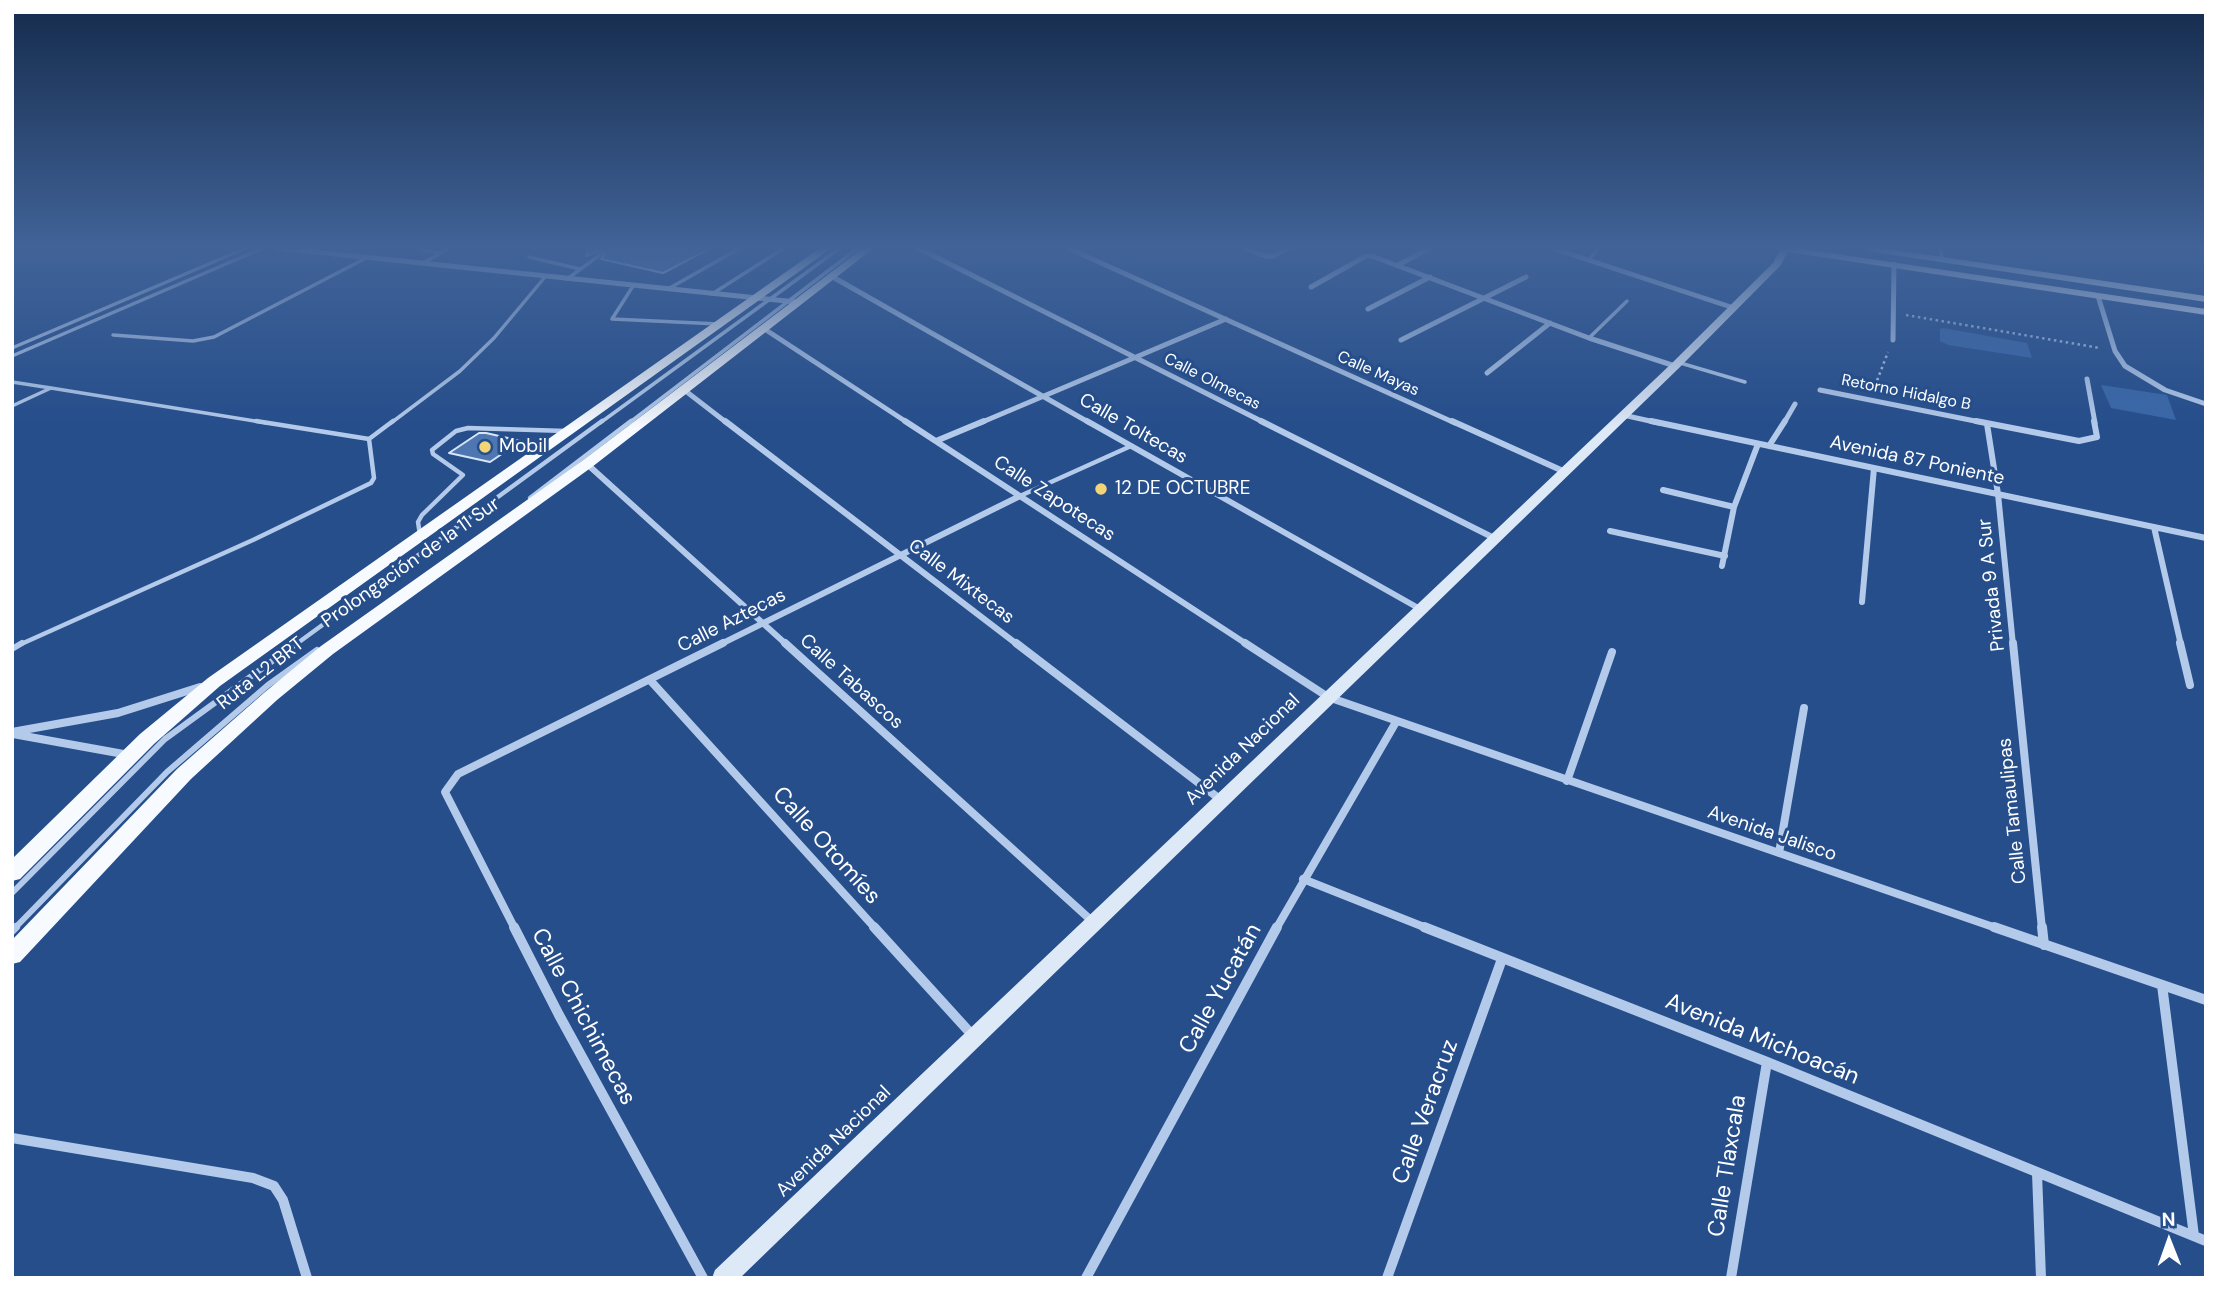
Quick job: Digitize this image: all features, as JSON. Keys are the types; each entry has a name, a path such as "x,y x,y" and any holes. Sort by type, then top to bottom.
{"main road":[{"name":"Prolongación de la 11 Sur","path":"12,873 131,755 214,682 719,324 747,308"},
{"name":"Prolongación de la 11 Sur","path":"12,955 184,774 271,696 327,650 587,464 785,308"},
{"name":"Avenida Nacional","path":"723,1278 1734,308"},
{"path":"2180,308 2206,312"}],"street":[{"name":"Calle Toltecas","path":"888,308 1420,609"},
{"name":"Calle Olmecas","path":"1038,308 1494,538"},
{"name":"Calle Mayas","path":"1202,308 1563,471"},
{"path":"1401,340 1468,308"},
{"path":"1511,308 1589,338 1676,364"},
{"path":"1892,308 1893,340"},
{"path":"2102,308 2115,351 2125,366 2165,390 2206,404"},
{"path":"936,441 1226,319"},
{"path":"1487,373 1550,323"},
{"name":"Calle Zapotecas","path":"763,328 1328,697"},
{"name":"Retorno Hidalgo B","path":"1820,390 2079,441 2097,437 2087,379"},
{"name":"Calle Mixtecas","path":"683,389 1221,800"},
{"path":"1769,446 1795,404"},
{"name":"Avenida 87 Poniente","path":"1622,415 2206,538"},
{"name":"Retorno Hidalgo B","path":"1987,424 1998,494"},
{"path":"1722,566 1734,507 1758,444"},
{"name":"Calle Tabascos","path":"587,464 1094,922"},
{"path":"1862,602 1874,468"},
{"path":"1663,489 1734,507"},
{"name":"Privada 9 A Sur","path":"1998,494 2017,672"},
{"name":"Calle Aztecas","path":"458,774 1020,495"},
{"path":"2154,527 2190,685"},
{"path":"1610,531 1725,556"},
{"path":"1567,781 1612,652"},
{"name":"Calle Tamaulipas","path":"2017,672 2044,946"},
{"name":"Calle Otomíes","path":"650,680 974,1037"},
{"path":"12,733 118,713 163,701 214,682"},
{"name":"Avenida Jalisco","path":"1328,697 2206,1000"},
{"path":"1779,853 1804,708"},
{"name":"Calle Yucatán","path":"1086,1278 1303,879 1396,722"},
{"path":"12,733 131,755"},
{"name":"Calle Chichimecas","path":"458,774 445,792 559,1015 703,1278"},
{"name":"Avenida Michoacán","path":"1303,879 1767,1062 2206,1241"},
{"name":"Calle Veracruz","path":"1387,1278 1502,959"},
{"path":"2162,985 2194,1236"},
{"name":"Calle Tlaxcala","path":"1731,1278 1767,1062"},
{"path":"12,1138 253,1178 274,1186 283,1199 307,1278"},
{"path":"2038,1173 2041,1278"}],"lane":[{"path":"12,348 105,308"},
{"path":"12,356 123,308"},
{"path":"113,335 193,341 214,337 269,308"},
{"path":"12,382 369,439 460,371 494,338 519,308"},
{"path":"619,308 612,319 719,324"},
{"name":"Ruta L2 BRT","path":"12,893 165,739 750,308"},
{"name":"Ruta L2 BRT","path":"12,931 167,772 268,685 452,558 784,308"},
{"path":"1589,338 1620,308"},
{"path":"1676,364 1745,382"},
{"path":"12,406 51,387"},
{"path":"420,536 418,522 422,515 463,475 433,454 432,450 456,431 468,428 569,431"},
{"path":"14,646 253,540 362,488 374,478 369,439"},
{"path":"1020,495 1131,446"}],"path":[{"path":"1892,313 2115,351"},
{"path":"1869,400 1893,340"}],"shaded area":[{"path":"1940,329 2027,343 2032,358 1948,345 1940,341"},
{"path":"2101,385 2167,395 2176,420 2111,408"}],"building":[{"name":"Mobil","path":"479,433 521,441 490,462 449,453"}],"place":[{"name":"Mobil","path":"485,447"},
{"name":"12 DE OCTUBRE","path":"1101,489"}]}
